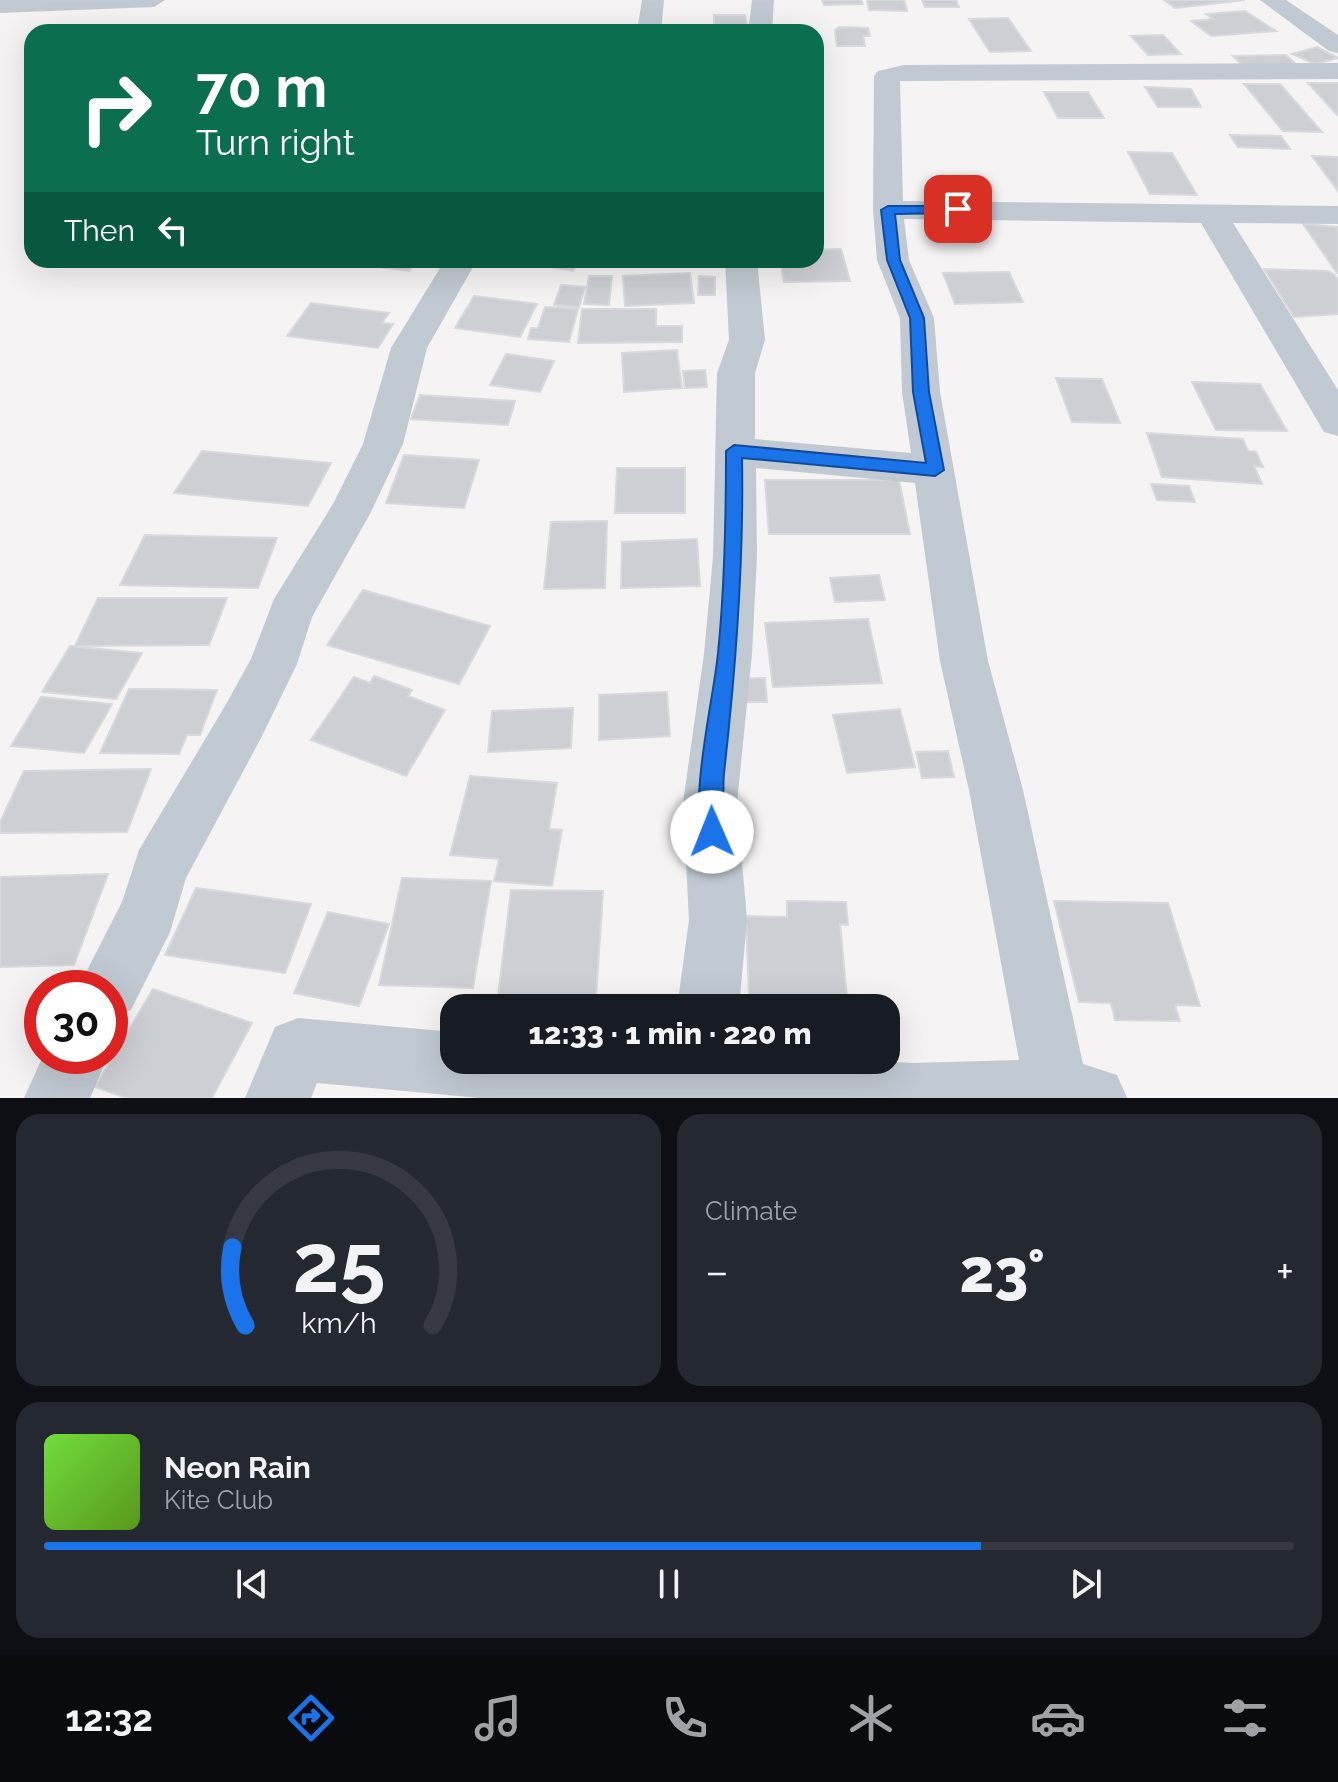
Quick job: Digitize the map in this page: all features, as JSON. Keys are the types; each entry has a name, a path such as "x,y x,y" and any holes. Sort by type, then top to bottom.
{"street":[{"path":"0,6 154,0"},
{"path":"650,24 653,0"},
{"path":"761,24 763,0"},
{"path":"1271,0 1338,46"},
{"path":"710,1074 913,1096 1076,1095 964,661 921,392 917,318 893,260 888,210 887,76 904,73 1338,71"},
{"path":"888,210 1338,215"},
{"path":"1212,215 1338,422"},
{"path":"118,970 149,911 159,870 243,722 273,664 290,613 350,512 383,444 409,348 456,268"},
{"path":"710,994 718,920 710,803 728,654 735,557 736,373 747,340 742,268"},
{"path":"734,451 935,470"},
{"path":"278,1098 298,1050 440,1058"},
{"path":"57,1098 68,1074"}],"building":[{"path":"822,0 861,0 863,4 824,5"},
{"path":"867,0 904,0 907,11 869,10"},
{"path":"922,0 956,0 959,7 925,7"},
{"path":"1164,0 1245,0 1175,8"},
{"path":"1245,11 1276,31 1211,36 1191,21 1213,19 1206,14"},
{"path":"714,15 745,15 747,24 714,24"},
{"path":"1008,18 1031,51 990,52 969,19"},
{"path":"839,27 868,28 870,36 863,36 865,46 837,46 835,30"},
{"path":"1163,35 1181,54 1148,55 1131,36"},
{"path":"1317,47 1338,58 1315,64 1292,54"},
{"path":"1286,55 1297,65 1243,66 1233,56"},
{"path":"1308,83 1338,83 1338,115 1337,115"},
{"path":"1244,84 1280,84 1322,132 1283,131"},
{"path":"1145,87 1191,89 1201,107 1158,107"},
{"path":"1044,92 1088,92 1104,118 1058,118"},
{"path":"1230,135 1281,136 1290,149 1238,147"},
{"path":"1128,152 1172,153 1197,195 1150,194"},
{"path":"1312,156 1338,157 1338,191"},
{"path":"1303,224 1338,227 1338,273 1337,273"},
{"path":"841,249 850,281 784,282 781,268 824,268 824,250"},
{"path":"1264,269 1328,271 1335,275 1338,280 1338,314 1294,317"},
{"path":"1009,272 1023,302 955,304 943,273"},
{"path":"690,273 694,303 625,306 623,276"},
{"path":"589,276 612,276 609,305 584,304"},
{"path":"699,276 715,277 715,295 698,295"},
{"path":"561,285 585,287 579,307 554,305"},
{"path":"474,296 537,304 520,337 455,328"},
{"path":"311,303 389,313 382,323 393,324 378,348 287,336"},
{"path":"545,307 578,309 569,342 528,339 531,328 538,328"},
{"path":"582,309 656,309 656,326 682,326 682,342 578,343"},
{"path":"677,350 682,388 624,392 622,353"},
{"path":"506,354 554,361 540,392 490,385"},
{"path":"705,370 707,387 685,388 683,371"},
{"path":"1056,378 1102,379 1120,423 1072,422"},
{"path":"1192,382 1260,384 1287,431 1216,430"},
{"path":"420,395 515,401 508,425 411,419"},
{"path":"1147,433 1243,439 1248,451 1256,452 1263,467 1254,466 1262,484 1162,477"},
{"path":"202,451 331,463 308,506 174,493"},
{"path":"404,455 479,460 464,508 386,503"},
{"path":"617,468 685,468 685,513 615,513"},
{"path":"765,480 899,480 910,534 769,534"},
{"path":"1151,484 1189,486 1195,502 1157,500"},
{"path":"607,521 605,588 544,589 551,522"},
{"path":"145,535 277,538 258,588 120,585"},
{"path":"697,539 700,586 621,588 622,542"},
{"path":"879,575 885,600 835,602 830,578"},
{"path":"363,590 490,626 459,684 327,645"},
{"path":"98,598 227,598 209,645 75,646"},
{"path":"868,619 882,683 773,687 765,623"},
{"path":"70,646 142,653 116,699 42,692"},
{"path":"374,676 412,690 408,696 445,710 406,776 311,740 354,677 370,683"},
{"path":"765,678 767,702 738,702 736,679"},
{"path":"129,689 217,690 200,735 187,735 179,754 100,753"},
{"path":"667,692 670,736 599,740 599,695"},
{"path":"41,697 112,704 84,753 11,746"},
{"path":"573,708 571,748 488,752 492,711"},
{"path":"900,709 915,767 847,773 833,715"},
{"path":"948,751 954,777 922,778 916,752"},
{"path":"151,769 127,832 0,833 0,822 24,771"},
{"path":"470,776 557,783 549,829 562,830 552,886 494,881 499,859 450,855"},
{"path":"108,874 74,965 0,967 0,877"},
{"path":"402,878 491,881 473,988 379,985"},
{"path":"196,888 311,904 285,973 165,955"},
{"path":"511,890 603,891 596,994 498,994"},
{"path":"787,901 846,902 848,925 840,924 847,994 749,994 746,916 787,917"},
{"path":"1054,901 1168,903 1200,1006 1175,1005 1180,1021 1115,1020 1111,1003 1079,1002"},
{"path":"328,912 389,924 359,1006 294,993"},
{"path":"153,989 252,1023 212,1098 126,1098 95,1087 103,1074 128,1074 128,1031"}],"route":[{"path":"712,832 710,803 728,654 735,557 734,451 935,470 921,392 917,318 893,260 888,210 958,209"}]}
